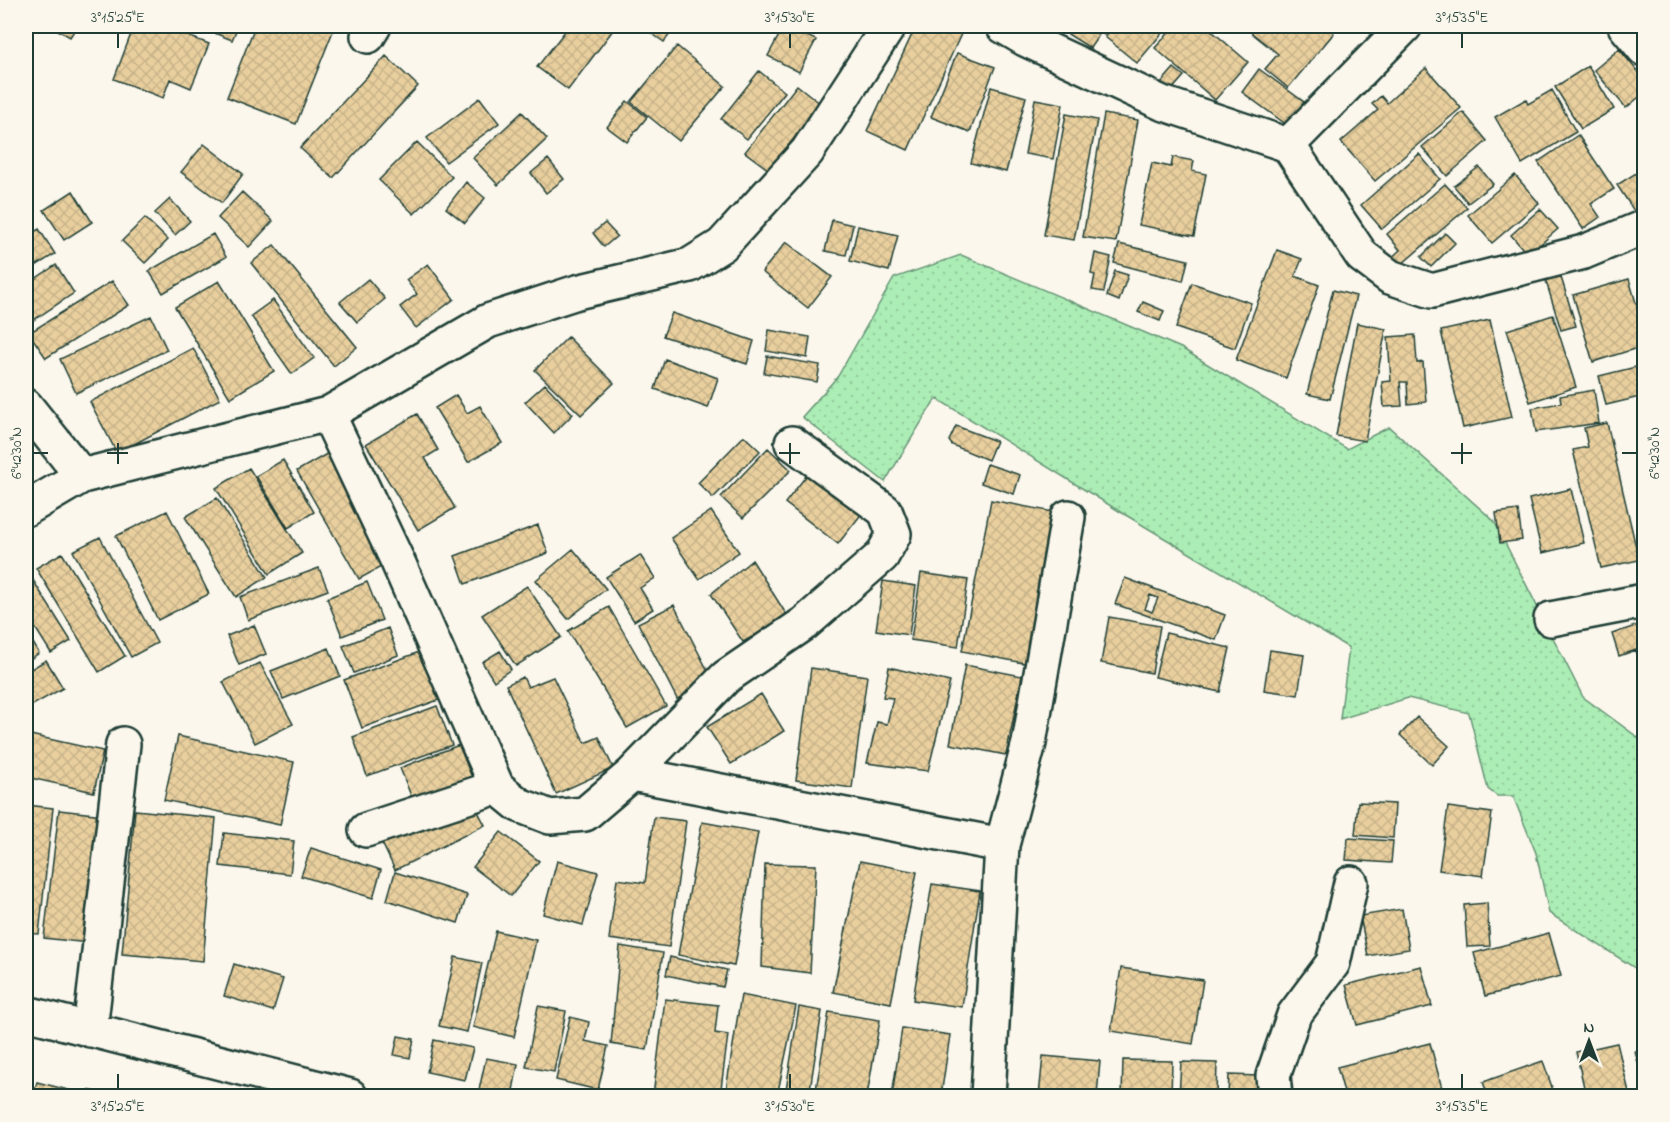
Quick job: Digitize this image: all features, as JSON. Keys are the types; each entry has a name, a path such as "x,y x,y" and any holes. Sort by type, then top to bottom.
{"street":[{"path":"26,509 82,476 328,414 488,321 577,292 690,265 722,245 807,152 889,26"},
{"path":"1003,26 1025,39 1162,103 1288,145 1362,256 1390,277 1432,291 1584,252 1644,227"},
{"path":"1288,145 1405,26"},
{"path":"1625,26 1644,48"},
{"path":"26,406 82,476"},
{"path":"328,414 398,562 497,787 519,806 550,817 585,814 632,774 726,677 805,623 882,556 894,534 885,511 792,443"},
{"path":"988,1096 1002,845 1029,744 1068,517"},
{"path":"1551,619 1644,601"},
{"path":"90,1030 123,744"},
{"path":"632,774 1002,845"},
{"path":"366,830 497,787"},
{"path":"1275,1096 1273,1076 1294,1016 1334,963 1351,883"},
{"path":"26,1014 350,1096"}],"green space":[{"path":"961,255 1181,348 1347,449 1389,427 1494,521 1583,697 1644,742 1644,974 1549,913 1536,853 1513,796 1497,796 1488,789 1469,713 1408,698 1340,719 1349,648 1119,511 936,398 885,482 802,417 838,376 894,278"}],"building":[{"path":"51,26 77,26 70,37"},
{"path":"134,26 161,26 209,44 191,88 170,79 163,98 114,79"},
{"path":"197,26 238,26 232,40"},
{"path":"255,26 335,26 296,124 227,97"},
{"path":"569,26 616,26 568,90 537,67"},
{"path":"641,26 676,26 664,42"},
{"path":"784,26 816,40 799,72 768,56"},
{"path":"916,26 948,26 962,32 908,150 867,131"},
{"path":"1055,26 1085,26 1099,35 1090,48"},
{"path":"1090,26 1110,26 1104,35"},
{"path":"1114,26 1168,26 1137,63 1105,37"},
{"path":"1175,26 1206,26 1248,62 1215,100 1155,48"},
{"path":"1243,26 1325,26 1334,33 1288,88 1265,69 1278,54"},
{"path":"677,46 725,86 679,141 631,102"},
{"path":"1619,49 1644,79 1644,93 1626,108 1594,70"},
{"path":"957,53 995,67 970,132 931,117"},
{"path":"386,56 418,86 333,178 300,148"},
{"path":"1588,66 1614,109 1581,129 1555,87"},
{"path":"1174,68 1184,76 1170,92 1161,83"},
{"path":"1426,68 1461,108 1375,181 1341,142 1378,110 1372,104 1381,96 1387,103"},
{"path":"1259,69 1304,102 1287,125 1242,92"},
{"path":"759,71 785,92 747,139 721,119"},
{"path":"797,85 821,104 769,170 745,152"},
{"path":"991,87 1026,97 1006,172 971,163"},
{"path":"1552,90 1576,132 1522,164 1495,117 1526,99 1528,104"},
{"path":"480,98 499,123 446,162 427,138"},
{"path":"1035,99 1063,104 1053,159 1025,154"},
{"path":"627,101 647,117 627,142 607,127"},
{"path":"522,112 547,139 498,185 473,158"},
{"path":"1463,112 1487,141 1447,176 1422,147"},
{"path":"1066,114 1097,120 1074,240 1044,235"},
{"path":"1104,114 1138,120 1116,242 1083,237"},
{"path":"1578,135 1614,189 1591,204 1600,217 1583,229 1538,162"},
{"path":"417,142 452,177 414,214 379,180"},
{"path":"204,144 243,174 222,203 181,172"},
{"path":"1419,154 1440,179 1382,229 1361,205"},
{"path":"1173,157 1194,161 1192,171 1206,174 1194,236 1139,225 1152,163 1171,167"},
{"path":"548,159 564,179 546,193 531,173"},
{"path":"1479,167 1493,184 1468,203 1454,186"},
{"path":"1644,168 1644,208 1636,214 1617,185"},
{"path":"1515,175 1539,203 1492,243 1468,215"},
{"path":"466,182 485,198 465,223 446,208"},
{"path":"1445,184 1467,208 1395,270 1388,261 1400,250 1387,234"},
{"path":"73,191 92,222 64,240 44,210"},
{"path":"242,192 273,221 249,247 218,218"},
{"path":"170,199 190,221 175,235 155,213"},
{"path":"1540,209 1558,229 1528,255 1511,235"},
{"path":"145,218 168,240 145,263 122,241"},
{"path":"832,220 853,225 846,255 825,251"},
{"path":"605,223 617,236 604,247 593,233"},
{"path":"858,226 898,235 889,271 850,261"},
{"path":"39,229 55,254 26,272 26,237"},
{"path":"1445,233 1455,243 1431,267 1421,257"},
{"path":"213,234 226,257 163,293 149,271"},
{"path":"786,242 832,277 808,308 762,272"},
{"path":"1119,244 1188,260 1183,281 1114,263"},
{"path":"274,245 357,347 334,366 251,263"},
{"path":"1277,250 1302,259 1295,276 1319,285 1286,378 1236,360"},
{"path":"1095,253 1111,257 1104,292 1092,290 1095,275 1091,274"},
{"path":"428,264 454,299 416,328 400,307 417,294 406,280"},
{"path":"56,265 74,293 26,325 26,285"},
{"path":"1115,271 1128,275 1119,301 1107,296"},
{"path":"1560,274 1576,326 1561,330 1545,278"},
{"path":"368,279 385,299 357,322 340,302"},
{"path":"1629,279 1644,330 1644,346 1593,362 1573,295"},
{"path":"112,281 129,305 46,358 29,333"},
{"path":"219,281 274,371 230,398 175,307"},
{"path":"1192,283 1251,303 1235,348 1176,328"},
{"path":"1333,290 1356,296 1330,399 1307,394"},
{"path":"273,300 314,358 292,374 251,316"},
{"path":"1143,302 1164,311 1160,321 1138,312"},
{"path":"672,313 754,341 747,364 663,336"},
{"path":"1553,315 1576,387 1530,402 1507,330"},
{"path":"151,316 167,350 76,393 60,359"},
{"path":"1490,320 1512,417 1463,428 1441,331"},
{"path":"1357,323 1386,329 1365,441 1336,436"},
{"path":"769,330 810,337 807,358 766,351"},
{"path":"1415,335 1417,363 1423,362 1426,402 1408,404 1407,382 1400,382 1402,406 1384,407 1382,382 1391,381 1388,337"},
{"path":"568,337 614,383 581,415 535,370"},
{"path":"193,348 220,399 117,453 90,402"},
{"path":"767,356 820,365 817,382 764,373"},
{"path":"665,359 718,378 708,408 655,389"},
{"path":"1644,365 1644,396 1606,405 1599,376"},
{"path":"545,384 573,414 554,433 525,402"},
{"path":"1594,390 1599,423 1536,432 1532,408 1561,403 1560,396"},
{"path":"456,395 467,413 480,406 502,443 468,462 435,408"},
{"path":"417,414 438,450 425,458 455,508 418,530 366,444"},
{"path":"1607,423 1639,560 1601,568 1573,450 1588,447 1584,428"},
{"path":"956,426 996,441 988,460 952,445 949,441"},
{"path":"744,436 760,451 713,498 698,483"},
{"path":"768,448 791,470 743,518 721,497"},
{"path":"330,452 392,561 359,579 297,471"},
{"path":"283,460 314,512 288,528 256,476"},
{"path":"987,464 1020,475 1014,494 981,483"},
{"path":"813,467 867,507 838,544 785,503"},
{"path":"249,468 302,553 269,574 216,488"},
{"path":"1571,489 1584,543 1542,553 1529,499"},
{"path":"217,498 267,577 236,597 185,517"},
{"path":"991,500 1064,514 1034,665 962,651"},
{"path":"1518,510 1522,540 1500,543 1496,513"},
{"path":"167,511 209,594 158,620 116,536"},
{"path":"711,511 739,552 699,579 671,538"},
{"path":"538,525 548,553 465,584 455,556"},
{"path":"100,537 157,643 131,657 73,551"},
{"path":"573,549 606,589 568,619 536,580"},
{"path":"62,553 125,656 99,672 36,568"},
{"path":"640,555 655,578 640,588 653,609 634,621 606,577"},
{"path":"752,560 788,617 743,642 711,594"},
{"path":"319,568 328,590 248,620 240,597"},
{"path":"921,573 968,580 958,647 911,640"},
{"path":"31,577 71,641 51,653 26,613 26,580"},
{"path":"1125,578 1225,615 1216,640 1115,604","holes":["1150,595 1158,598 1152,612 1145,609"]},
{"path":"883,581 916,586 909,635 876,630"},
{"path":"367,582 382,620 342,636 327,598"},
{"path":"527,586 561,637 516,666 482,615"},
{"path":"674,605 713,681 677,699 638,623"},
{"path":"609,607 666,706 627,728 568,631"},
{"path":"1109,617 1160,626 1152,673 1101,663"},
{"path":"1644,623 1644,675 1636,650 1619,656 1612,634"},
{"path":"254,625 266,654 239,665 227,636"},
{"path":"388,628 398,655 354,673 343,646"},
{"path":"26,631 39,653 26,662"},
{"path":"1166,633 1230,648 1220,692 1155,677"},
{"path":"329,648 340,676 283,699 271,671"},
{"path":"1270,650 1304,655 1298,695 1264,690"},
{"path":"422,651 441,699 362,728 344,680"},
{"path":"500,651 511,669 494,681 482,662"},
{"path":"46,660 63,688 31,706 26,696 26,672"},
{"path":"260,663 293,724 255,743 223,682"},
{"path":"965,665 1022,676 1006,755 950,744"},
{"path":"889,667 950,682 928,771 867,763 877,722 887,724 893,698 883,697"},
{"path":"811,668 867,676 852,788 796,780"},
{"path":"523,677 528,687 553,677 585,743 599,737 613,768 556,794 506,685"},
{"path":"761,694 784,731 731,764 707,727"},
{"path":"437,706 452,745 367,776 353,737"},
{"path":"1417,717 1449,746 1432,765 1400,735"},
{"path":"26,734 103,751 94,792 26,777"},
{"path":"178,736 294,762 280,825 164,800"},
{"path":"459,745 474,783 415,806 400,768"},
{"path":"471,798 485,825 395,870 382,843"},
{"path":"1358,802 1395,804 1393,838 1355,835"},
{"path":"26,805 53,808 39,934 26,933"},
{"path":"1448,807 1492,813 1483,876 1439,870"},
{"path":"59,810 112,816 97,944 44,938"},
{"path":"135,810 216,818 203,961 122,954"},
{"path":"654,817 686,821 669,947 609,939 617,879 645,883"},
{"path":"702,822 758,832 734,966 678,955"},
{"path":"501,832 539,861 511,896 473,867"},
{"path":"224,833 294,841 290,874 220,866"},
{"path":"1348,838 1393,841 1391,863 1346,860"},
{"path":"311,848 381,870 373,898 301,876"},
{"path":"557,861 598,872 583,925 543,914"},
{"path":"860,861 917,872 891,1003 833,992"},
{"path":"765,864 816,865 810,973 762,967"},
{"path":"395,872 467,895 458,923 387,900"},
{"path":"932,884 980,891 962,1007 913,1000"},
{"path":"1487,903 1490,946 1467,947 1464,905"},
{"path":"1402,909 1409,949 1368,956 1360,916"},
{"path":"496,931 536,940 514,1037 473,1027"},
{"path":"1549,933 1561,976 1485,996 1474,953"},
{"path":"620,946 663,953 647,1050 611,1044"},
{"path":"455,957 482,963 467,1032 439,1026"},
{"path":"670,957 727,970 723,987 666,975"},
{"path":"234,964 283,979 273,1011 224,996"},
{"path":"1421,966 1432,1006 1357,1025 1346,985"},
{"path":"1121,968 1203,980 1193,1044 1111,1031"},
{"path":"741,995 796,1006 777,1096 725,1096"},
{"path":"665,999 718,1005 715,1033 728,1035 720,1096 653,1096"},
{"path":"538,1006 566,1011 554,1072 526,1067"},
{"path":"799,1007 822,1011 809,1096 785,1096"},
{"path":"829,1012 880,1020 867,1096 815,1096"},
{"path":"570,1017 589,1022 585,1041 608,1046 598,1090 556,1080"},
{"path":"902,1028 950,1035 941,1096 892,1096"},
{"path":"398,1036 414,1039 410,1058 394,1055"},
{"path":"434,1040 473,1048 465,1080 427,1072"},
{"path":"1430,1043 1444,1096 1345,1096 1337,1067"},
{"path":"1617,1043 1630,1096 1586,1096 1576,1052"},
{"path":"1644,1049 1644,1083 1635,1052"},
{"path":"1043,1056 1100,1061 1097,1096 1039,1096"},
{"path":"486,1058 518,1064 512,1096 479,1090"},
{"path":"1123,1060 1172,1061 1171,1096 1122,1096"},
{"path":"1543,1061 1555,1096 1488,1096 1483,1082"},
{"path":"1181,1062 1217,1063 1216,1096 1179,1096"},
{"path":"1229,1075 1259,1076 1259,1096 1228,1096"},
{"path":"37,1082 76,1092 75,1096 33,1096"},
{"path":"88,1090 113,1096 86,1096"}]}
